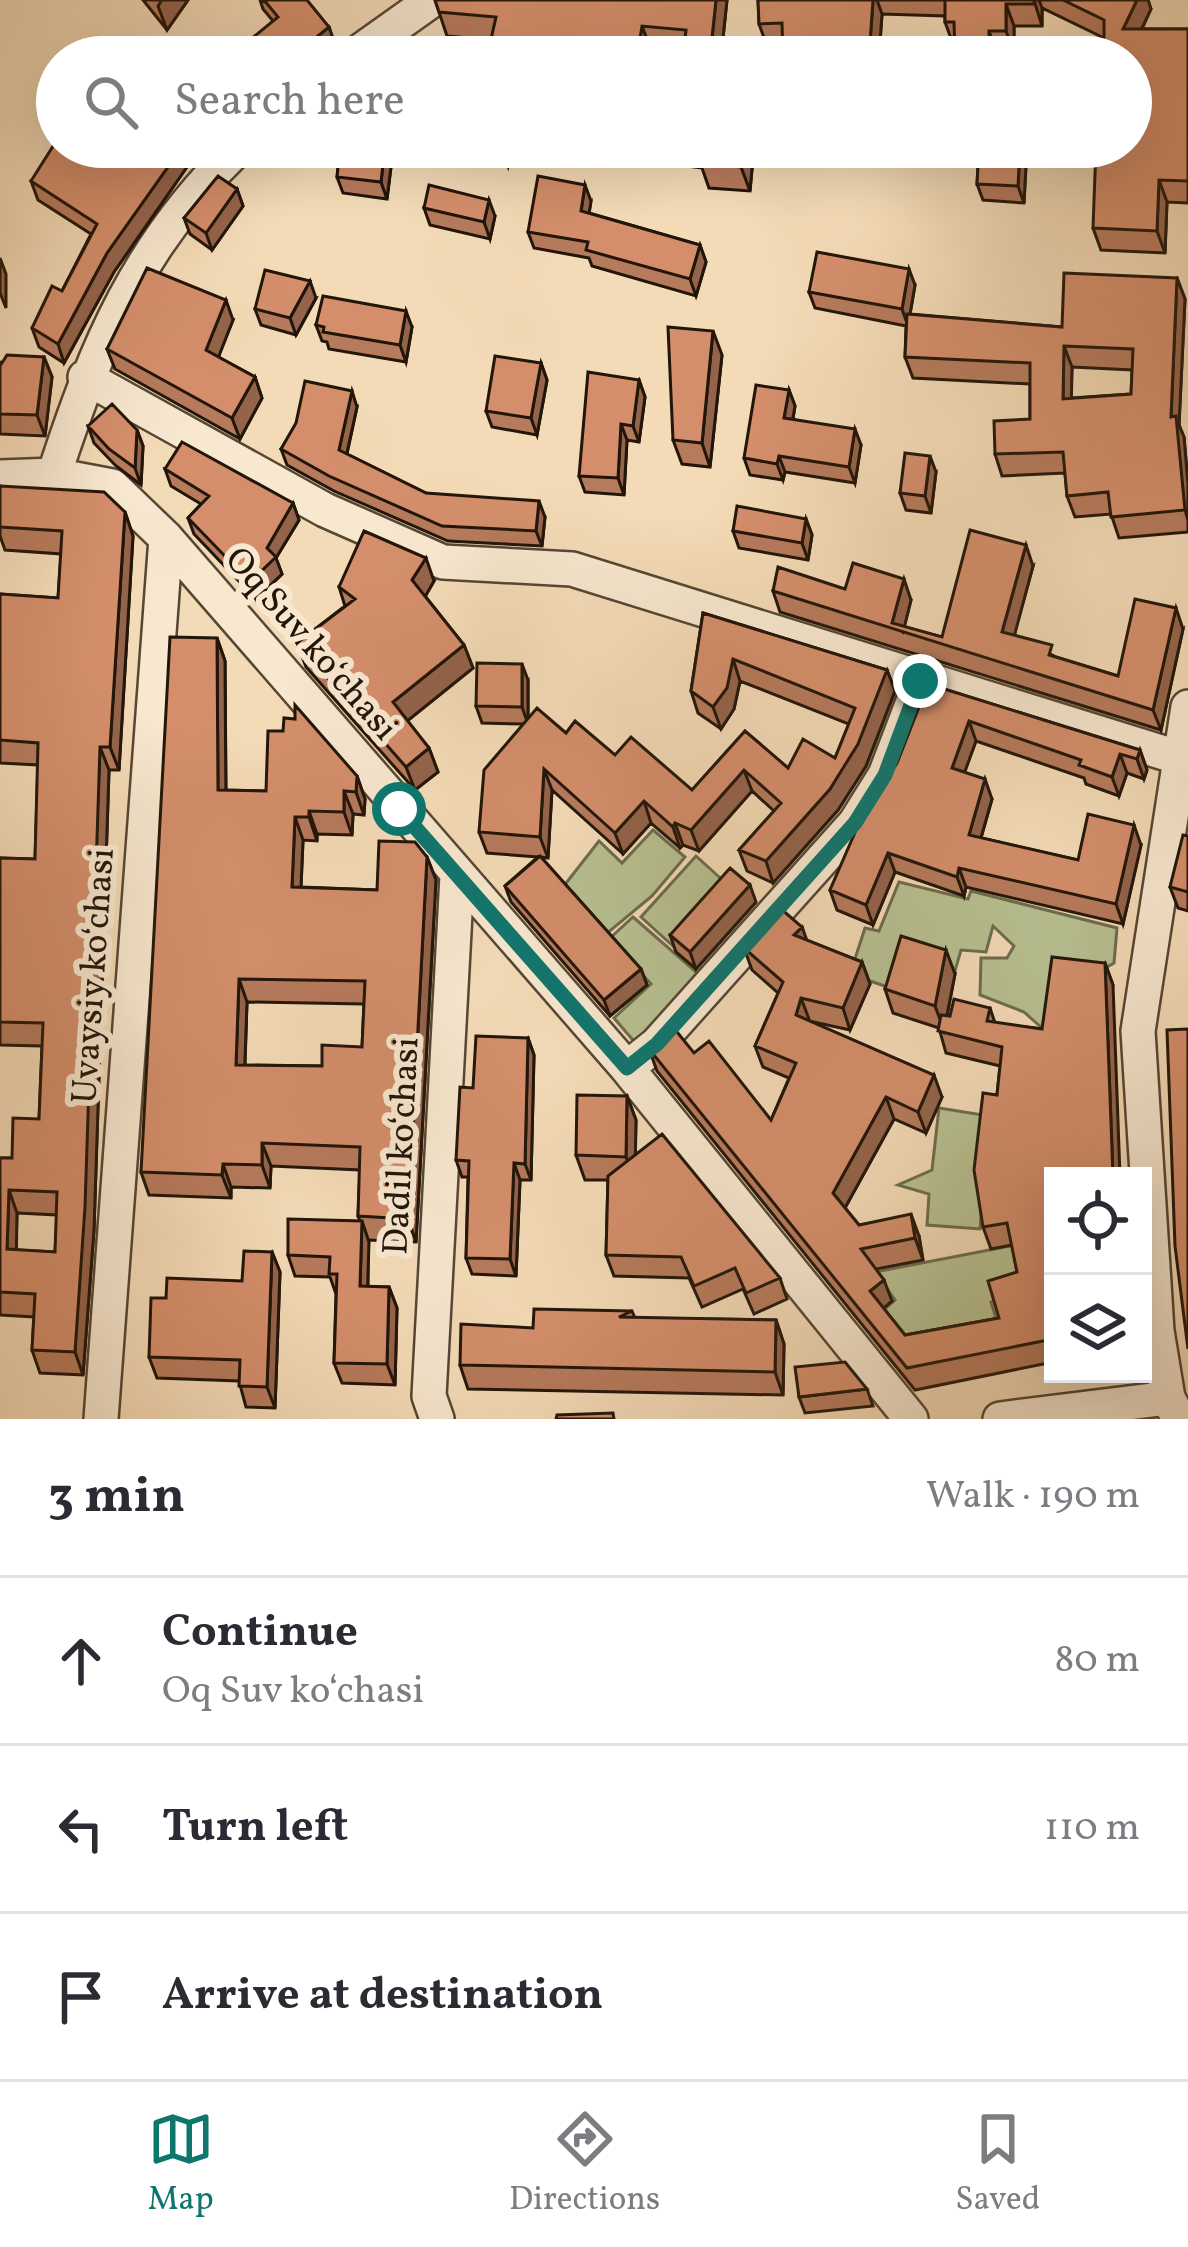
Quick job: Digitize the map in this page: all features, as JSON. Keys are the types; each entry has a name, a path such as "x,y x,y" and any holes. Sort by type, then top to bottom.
{"street":[{"path":"381,36 432,0"},
{"path":"54,475 85,376 153,242 220,168"},
{"path":"85,376 325,511 443,562 572,569 920,681 1177,757"},
{"name":"Oq Suv koʻchasi","path":"0,477 54,475 112,486 166,538 627,1068 911,1419"},
{"name":"Uvaysiy koʻchasi","path":"101,1419 166,538"},
{"path":"627,1068 657,1044 855,823 885,775 920,681"},
{"path":"1000,1419 1157,1410 1157,1331 1138,1031 1177,757 1188,711"},
{"name":"Dadil koʻchasi","path":"437,1419 429,1396 457,876"}],"green space":[{"path":"653,830 685,857 652,896 605,935 563,887 599,841 622,863"},
{"path":"696,856 729,886 674,947 641,917"},
{"path":"899,882 968,899 971,891 1117,928 1114,963 1091,976 1057,969 1042,1028 1024,1012 980,995 981,958 1007,958 1014,946 993,926 986,952 961,950 955,971 908,957 896,990 850,974 865,928 879,931"},
{"path":"633,917 703,978 638,1046 614,1018 651,984 609,939"},
{"path":"939,1108 989,1116 980,1229 927,1225 929,1194 898,1185 932,1170"},
{"path":"1015,1245 1021,1293 991,1302 1002,1337 913,1353 880,1313 895,1300 875,1272"}],"building":[{"path":"264,0 307,0 329,27 318,36 255,36 278,17"},
{"path":"435,0 716,0 712,36 685,36 686,30 642,26 640,36 492,36 496,17 439,12"},
{"path":"758,0 873,0 870,36 782,36 782,23 759,24"},
{"path":"945,0 1034,0 1034,4 1006,4 1006,31 989,31 989,36 954,36 954,22 945,22"},
{"path":"1063,0 1137,0 1123,29 1188,29 1188,181 1159,180 1157,231 1093,228 1095,168 1152,168 1152,36 1104,36 1104,20"},
{"path":"39,168 167,168 107,253 58,344 32,328 52,286 62,291 97,224 31,181"},
{"path":"338,168 383,168 381,182 337,177"},
{"path":"978,168 1019,168 1018,186 977,184"},
{"path":"218,176 237,189 206,233 184,218"},
{"path":"538,176 585,185 581,211 700,245 690,279 586,250 588,242 528,232"},
{"path":"429,185 489,200 484,222 424,208"},
{"path":"817,252 909,269 902,309 809,292"},
{"path":"147,268 226,300 206,350 255,377 232,418 107,349"},
{"path":"265,270 310,281 290,318 255,309"},
{"path":"1064,273 1177,278 1171,417 1176,416 1185,510 1111,517 1108,492 1067,496 1063,452 995,454 994,421 1030,419 1030,363 905,357 907,314 1062,327","holes":["1064,346 1133,349 1131,394 1063,399"]},
{"path":"323,296 406,311 400,345 323,332 324,327 316,325"},
{"path":"668,327 713,331 702,443 673,440"},
{"path":"7,355 44,357 37,415 0,414 0,366"},
{"path":"495,356 541,363 531,418 486,411"},
{"path":"588,372 639,380 633,426 621,424 618,478 579,476"},
{"path":"305,381 352,391 339,450 426,493 539,501 536,531 442,526 329,476 281,449 296,423"},
{"path":"756,385 789,390 784,418 855,429 849,467 779,456 777,464 744,458"},
{"path":"112,404 137,430 135,468 88,426"},
{"path":"182,442 293,503 267,548 276,557 250,582 188,518 209,496 165,469"},
{"path":"905,453 930,456 925,496 900,493"},
{"path":"0,486 104,492 125,512 110,747 100,747 85,1207 75,1352 32,1350 35,1294 0,1292 0,1158 12,1158 13,1118 39,1119 43,1023 0,1022 0,858 35,859 38,743 0,740 0,594 58,598 62,531 0,527","holes":["9,1190 57,1192 55,1252 7,1249"]},
{"path":"737,506 806,519 802,543 733,531"},
{"path":"970,530 1026,545 1002,632 1052,645 1049,655 1118,676 1135,599 1176,608 1153,710 773,591 778,567 845,589 853,563 904,579 892,623 942,637"},
{"path":"364,531 426,558 412,580 464,645 393,702 429,748 406,767 297,643 355,599 339,587"},
{"path":"703,613 887,670 858,744 830,789 766,861 739,850 781,803 744,770 691,830 675,823 673,827 644,801 615,833 544,769 540,837 479,832 484,770 537,708 566,733 575,721 615,755 631,737 692,790 745,731 788,768 803,739 835,758 855,708 733,659 727,688 713,707 691,691"},
{"path":"170,637 217,638 218,790 266,791 268,731 283,731 284,718 295,719 295,705 357,776 356,792 344,791 344,812 309,811 309,817 295,817 292,887 377,890 379,841 415,842 427,857 408,1219 358,1216 360,1147 262,1143 262,1165 223,1164 222,1175 141,1172","holes":["239,979 365,981 362,1047 322,1045 322,1066 236,1065"]},
{"path":"477,663 522,664 522,707 476,706"},
{"path":"928,684 1140,750 1137,759 1120,754 1112,777 1079,765 1081,760 969,721 952,768 985,779 969,835 1078,860 1088,814 1134,825 1116,904 959,868 957,877 888,853 866,905 830,890 860,821 897,763"},
{"path":"1183,835 1188,836 1188,892 1170,887"},
{"path":"540,856 641,969 604,1000 505,886"},
{"path":"730,868 750,885 690,952 670,935"},
{"path":"780,908 802,927 794,935 862,962 843,1008 801,998 796,1015 934,1075 918,1112 886,1097 833,1193 859,1225 911,1214 915,1238 861,1249 884,1280 870,1291 905,1335 999,1318 988,1281 1017,1272 1007,1223 983,1227 974,1170 983,1093 997,1095 1002,1047 938,1031 941,1015 950,1016 954,999 990,1008 987,1021 1042,1029 1052,957 1105,963 1113,1167 1044,1167 1044,1341 907,1368 649,1049 673,1027 694,1053 709,1041 771,1120 796,1063 755,1046 783,982 744,948"},
{"path":"901,936 946,950 935,1006 885,989"},
{"path":"1188,1029 1188,1349 1175,1246 1167,1030"},
{"path":"476,1036 528,1038 525,1164 514,1163 510,1259 466,1258 469,1161 456,1160 460,1087 473,1088"},
{"path":"577,1095 627,1096 626,1157 576,1155"},
{"path":"662,1134 780,1278 746,1293 735,1268 694,1286 681,1257 606,1255 608,1176"},
{"path":"288,1219 362,1221 360,1286 389,1287 387,1364 334,1363 337,1274 329,1274 330,1257 288,1255"},
{"path":"244,1251 272,1252 267,1387 239,1386 240,1360 149,1357 151,1298 166,1298 167,1278 242,1281"},
{"path":"534,1309 632,1311 619,1317 776,1320 775,1372 460,1365 461,1324 533,1328"},
{"path":"845,1362 867,1389 799,1397 795,1367"},
{"path":"613,1413 614,1419 556,1419 557,1415"}],"route":[{"path":"399,809 627,1068 657,1044 855,823 885,775 920,681"}]}
